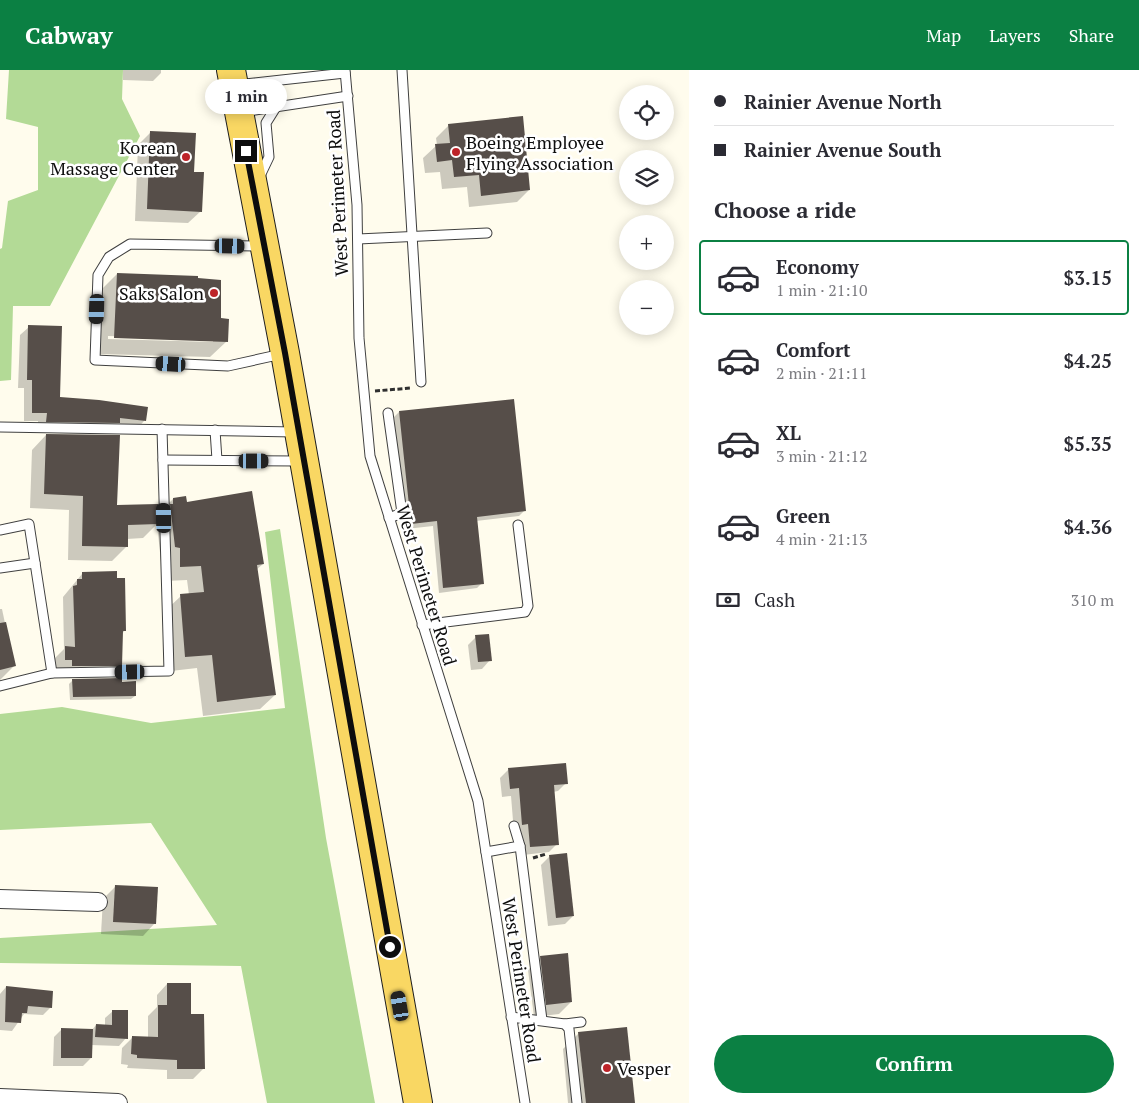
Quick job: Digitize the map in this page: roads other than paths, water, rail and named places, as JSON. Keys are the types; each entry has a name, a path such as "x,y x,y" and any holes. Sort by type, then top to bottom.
{"main road":[{"path":"232,78 285,353 418,1103"}],"street":[{"path":"0,899 98,902"},
{"path":"0,1098 118,1103"}],"lane":[{"path":"402,70 421,382"},
{"path":"232,78 345,71"},
{"name":"West Perimeter Road","path":"345,71 358,205 359,338 370,456 478,801 525,1103"},
{"path":"239,113 348,96"},
{"path":"253,189 269,157 265,130 266,124 276,107"},
{"path":"358,239 487,233"},
{"path":"264,246 130,244 110,257 98,275 95,360 228,366 285,353"},
{"path":"388,413 402,513 389,518"},
{"path":"0,427 298,432"},
{"path":"0,686 52,673 169,671 162,429"},
{"path":"215,430 217,460"},
{"path":"163,460 303,461"},
{"path":"0,530 29,524 52,673"},
{"path":"422,625 525,612 528,606 518,525"},
{"path":"0,568 35,563"},
{"path":"514,826 520,846 542,1020"},
{"path":"486,852 520,846"},
{"path":"511,1017 565,1024 582,1022"},
{"path":"565,1024 569,1029 577,1103"}],"place":[{"name":"Boeing Employee Flying Association","path":"456,152"},
{"name":"Korean Massage Center","path":"186,157"},
{"name":"Saks Salon","path":"214,293"},
{"name":"Vesper","path":"607,1068"}]}
